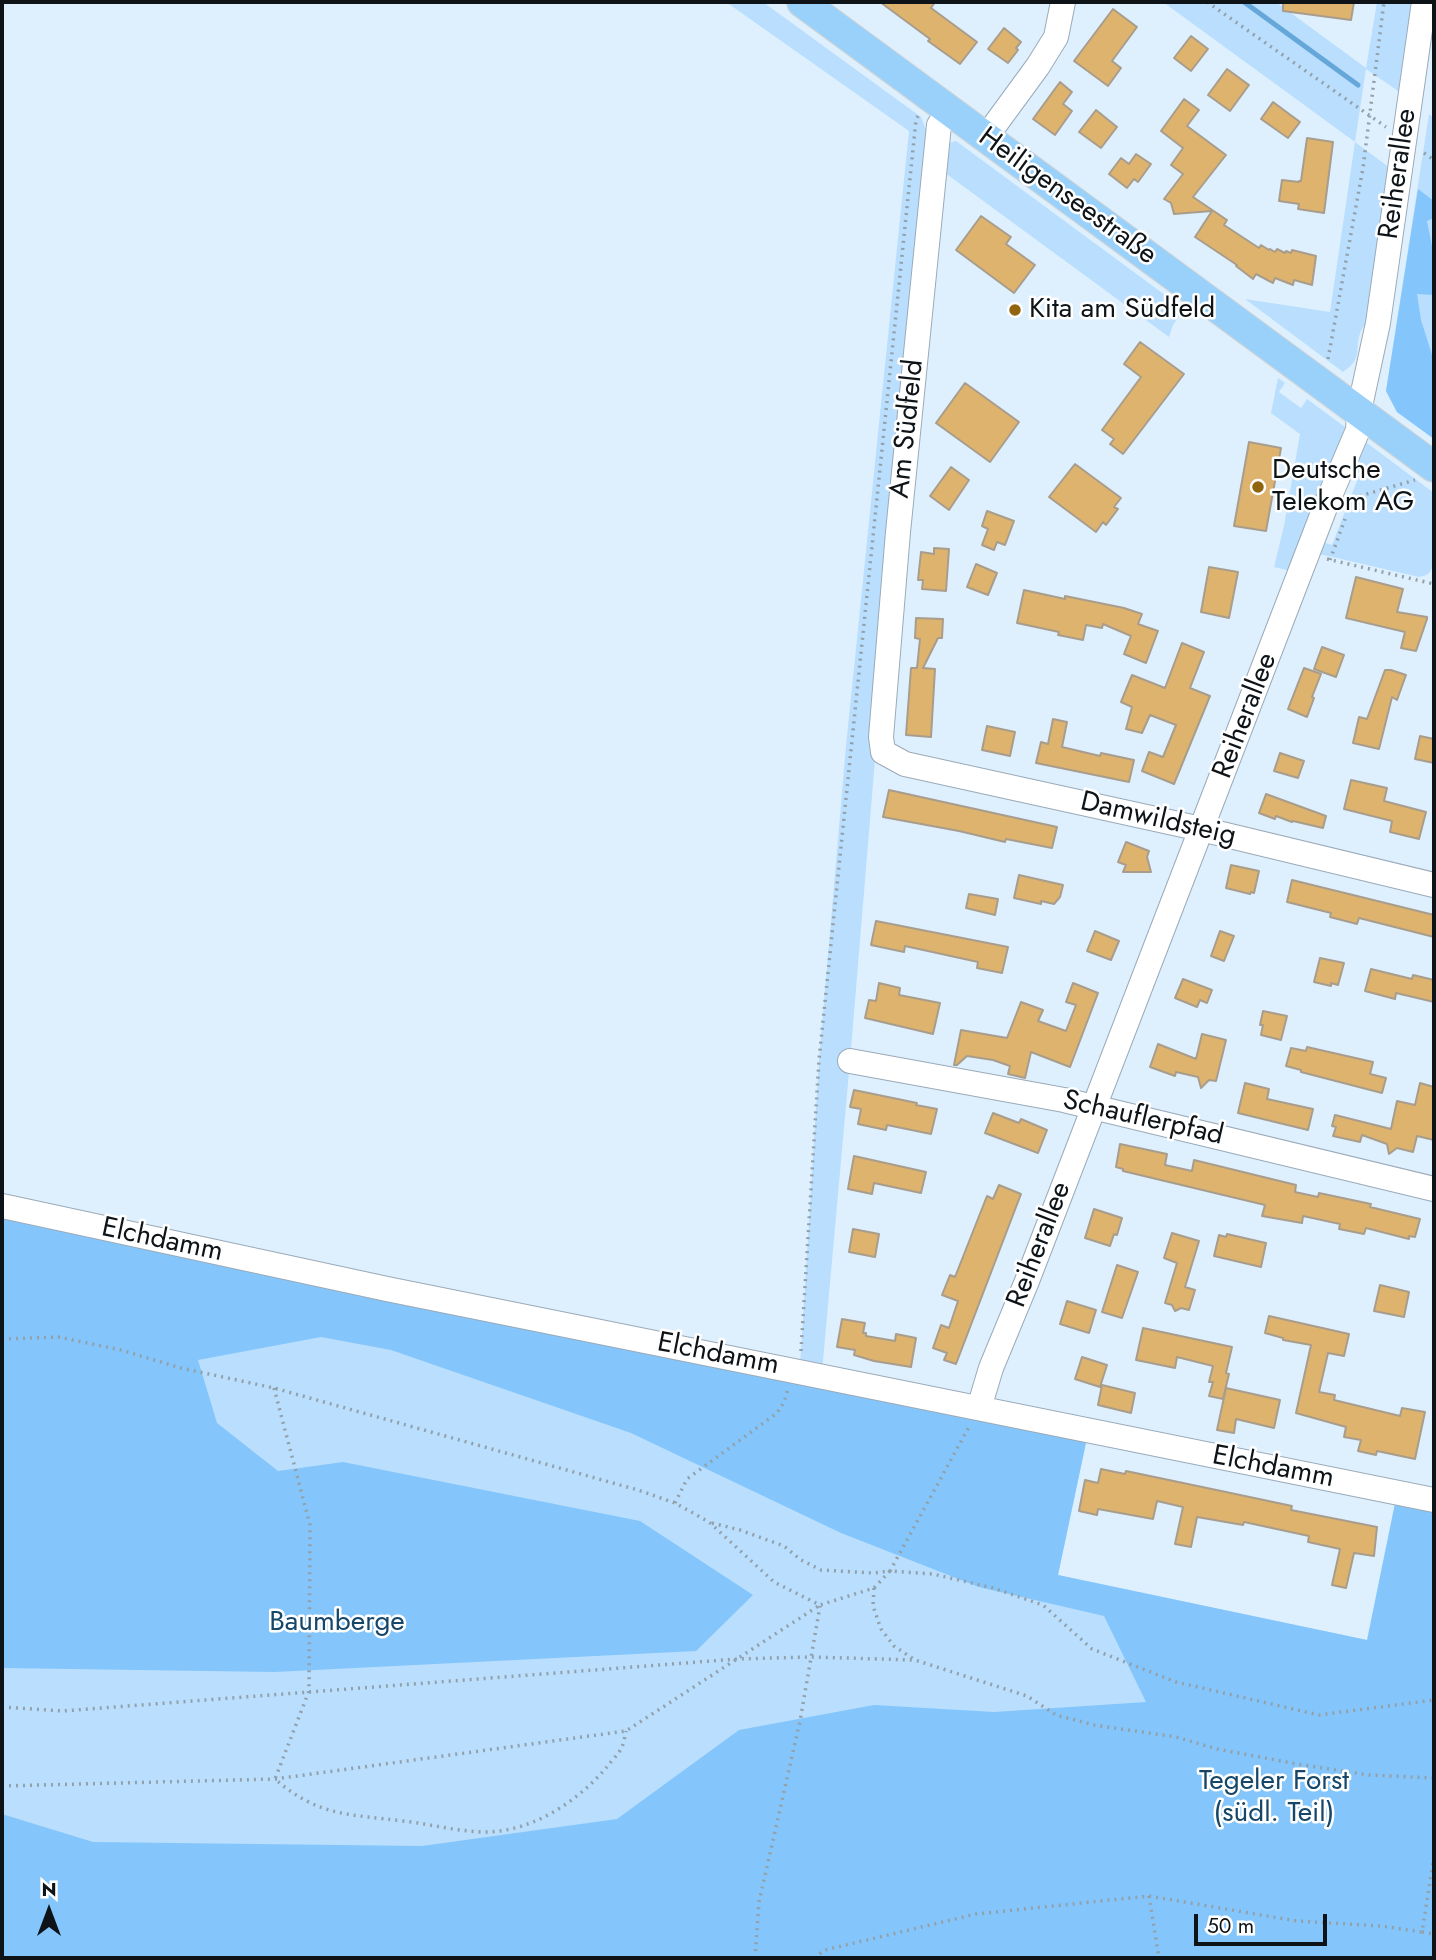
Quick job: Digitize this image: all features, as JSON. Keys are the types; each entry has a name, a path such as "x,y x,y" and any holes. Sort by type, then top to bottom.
{"main road":[{"name":"Heiligenseestraße","path":"802,2 1359,411 1427,473"}],"street":[{"path":"986,136 1056,37 1063,2"},
{"name":"Reiherallee","path":"979,1408 991,1368 1358,430 1359,411 1378,323 1424,2"},
{"name":"Am Südfeld","path":"883,752 882,724 940,103"},
{"name":"Damwildsteig","path":"883,752 905,764 1201,829 1434,886"},
{"name":"Schauflerpfad","path":"850,1061 1064,1100 1434,1189"},
{"name":"Elchdamm","path":"2,1206 335,1278 1434,1500"}],"path":[{"path":"1207,2 1434,160"},
{"path":"1327,365 1370,117 1384,2"},
{"path":"675,1503 687,1479 777,1413 796,1371 819,1060 916,120 940,103"},
{"path":"1353,498 1427,473"},
{"path":"1308,554 1434,584"},
{"path":"2,1339 58,1337 121,1350 181,1368 274,1388 638,1490 675,1503 709,1522 775,1582 820,1605"},
{"path":"274,1388 310,1525 309,1691 275,1779"},
{"path":"2,1786 275,1779 626,1731 820,1605 874,1588 890,1572 979,1408"},
{"path":"709,1522 783,1546 801,1560 821,1570 933,1574 993,1588 1043,1605 1092,1649 1176,1682 1319,1715 1434,1700"},
{"path":"874,1588 873,1606 881,1629 894,1646 915,1660 1027,1696 1056,1715 1094,1725 1176,1737 1217,1749 1369,1775 1434,1778"},
{"path":"755,1958 759,1902 800,1721 820,1605"},
{"path":"2,1707 63,1711 737,1659 811,1657 915,1660"},
{"path":"275,1779 292,1794 318,1807 352,1816 484,1832 512,1829 539,1820 568,1803 595,1780 622,1748 626,1731"},
{"path":"1422,1932 1434,1857"},
{"path":"1149,1896 1159,1958"},
{"path":"814,1958 825,1950 976,1914 1149,1896 1297,1921 1381,1926 1434,1934"}],"green space":[{"path":"726,2 763,2 921,117 927,132 822,1372 800,1366 819,1060 846,746 909,131"},
{"path":"1163,2 1276,2 1366,68 1377,2 1415,2 1401,93 1366,69 1355,142"},
{"path":"1429,114 1434,118 1434,439 1397,412 1386,391"},
{"path":"956,141 1184,309 1173,325 1169,337 941,170 943,145"},
{"path":"1355,142 1394,171 1373,317 1361,331 1354,362 1343,372 1245,299 1330,312"},
{"path":"1418,189 1434,201 1434,218 1427,221 1434,246 1434,295 1417,294 1421,320 1434,361 1434,439 1397,412 1386,391"},
{"path":"1278,378 1285,383 1279,392 1301,408 1307,399 1349,430 1295,572 1274,567 1300,434 1271,413"},
{"path":"1363,440 1434,493 1434,562 1431,571 1426,575 1419,577 1315,553 1319,541 1332,545 1360,473 1347,468"},
{"name":"Tegeler Forst (südl. Teil)","path":"2,1211 1087,1438 1058,1575 1367,1640 1434,1958 2,1958"},
{"name":"Tegeler Forst (südl. Teil)","path":"2,1211 1087,1438 1058,1575 1367,1640 1395,1503 1434,1510 1434,1958 2,1958 2,1814 93,1842 422,1846 617,1819 739,1730 874,1705 994,1712 1146,1702 1104,1616 979,1587 841,1533 631,1433 391,1350 321,1337 198,1360 217,1423 278,1471 343,1462 640,1521 753,1595 696,1651 275,1672 2,1668"}],"building":[{"path":"880,2 935,2 931,8 977,42 960,64"},
{"path":"1283,2 1354,2 1351,20 1283,11"},
{"path":"1113,9 1137,27 1112,61 1121,68 1108,86 1074,61"},
{"path":"1004,28 1021,42 1008,63 988,49"},
{"path":"1191,36 1208,49 1191,71 1174,58"},
{"path":"1227,69 1249,85 1230,111 1208,95"},
{"path":"1060,82 1072,92 1063,104 1072,111 1055,135 1033,119"},
{"path":"1184,99 1199,110 1187,126 1226,155 1193,197 1227,220 1224,225 1259,248 1261,245 1275,252 1277,249 1291,253 1292,250 1316,256 1312,285 1294,280 1293,285 1275,278 1273,283 1256,274 1253,279 1195,237 1212,211 1174,214 1171,203 1164,199 1183,174 1171,165 1183,148 1161,131"},
{"path":"1273,102 1300,122 1288,138 1261,119"},
{"path":"1096,110 1117,127 1101,148 1079,132"},
{"path":"1307,138 1333,142 1324,213 1298,209 1299,204 1279,201 1282,180 1301,181"},
{"path":"1136,154 1151,164 1138,182 1134,179 1127,188 1109,174 1121,158 1129,164"},
{"path":"981,216 1011,237 1006,244 1035,265 1014,293 956,250"},
{"path":"1140,342 1184,374 1123,454 1110,444 1114,439 1102,430 1141,377 1124,364"},
{"path":"965,383 1019,422 990,462 936,423"},
{"name":"Deutsche Telekom AG","path":"1249,442 1281,448 1266,531 1234,526"},
{"path":"1075,464 1121,498 1114,507 1118,509 1106,525 1103,522 1096,532 1049,497"},
{"path":"951,467 969,480 949,510 930,496"},
{"path":"987,511 1014,521 1005,545 997,542 994,550 982,545 988,529 982,526"},
{"path":"934,548 949,549 946,591 922,589 923,580 918,580 921,552 934,554"},
{"path":"976,564 997,573 988,595 967,587"},
{"path":"1209,567 1238,572 1229,618 1201,612"},
{"path":"1356,577 1403,589 1397,612 1427,617 1416,651 1401,648 1405,632 1346,618"},
{"path":"1024,590 1124,608 1142,614 1138,624 1158,631 1146,663 1124,654 1131,636 1103,624 1102,628 1086,625 1083,640 1017,623"},
{"path":"916,618 943,619 942,638 938,638 923,668 935,669 931,737 906,735 911,668 917,668 920,639 915,638"},
{"path":"1182,643 1204,652 1190,688 1210,696 1174,784 1142,771 1149,752 1163,757 1176,725 1150,715 1142,733 1126,729 1132,707 1121,702 1132,675 1165,688"},
{"path":"1322,647 1344,655 1336,677 1314,669"},
{"path":"1304,668 1321,674 1307,717 1288,709"},
{"path":"1385,670 1406,675 1397,700 1392,697 1379,749 1353,743 1359,717 1367,719"},
{"path":"1053,719 1067,722 1062,747 1100,756 1101,753 1134,760 1129,782 1036,763 1041,742 1048,744"},
{"path":"987,726 1015,732 1010,756 982,750"},
{"path":"1420,736 1434,739 1434,763 1415,759"},
{"path":"1280,753 1304,761 1298,778 1274,771"},
{"path":"1351,780 1387,788 1384,801 1426,812 1419,839 1390,832 1392,821 1344,809"},
{"path":"889,790 1057,827 1052,848 1006,839 1005,842 883,817"},
{"path":"1266,794 1326,816 1323,828 1276,816 1275,819 1259,813"},
{"path":"1126,842 1149,851 1147,857 1151,872 1123,872 1126,865 1118,862"},
{"path":"1231,865 1259,871 1254,893 1226,888"},
{"path":"1019,875 1063,885 1060,897 1054,904 1014,898"},
{"path":"1292,880 1434,915 1434,937 1359,918 1357,924 1330,917 1331,913 1287,902"},
{"path":"969,894 998,899 995,915 966,908"},
{"path":"876,921 1008,947 1002,973 977,968 978,962 905,946 904,952 871,945"},
{"path":"1095,931 1119,941 1111,960 1087,951"},
{"path":"1220,931 1234,936 1224,961 1211,956"},
{"path":"1320,958 1344,963 1338,985 1314,982"},
{"path":"1371,969 1412,979 1413,975 1434,980 1434,1002 1396,993 1395,999 1365,991"},
{"path":"1183,979 1212,990 1207,1003 1200,1000 1197,1007 1175,998"},
{"path":"879,983 900,988 899,995 940,1003 933,1034 865,1018 869,1000 876,1001"},
{"path":"1073,983 1098,993 1070,1067 1031,1052 1025,1078 1008,1074 1010,1066 993,1060 967,1056 954,1065 961,1030 1007,1038 1021,1002 1043,1010 1038,1021 1066,1031 1076,1005 1066,1002"},
{"path":"1263,1011 1287,1016 1281,1040 1261,1035"},
{"path":"1202,1034 1226,1040 1216,1081 1209,1080 1201,1088 1198,1077 1176,1072 1175,1076 1150,1067 1158,1044 1196,1059"},
{"path":"1307,1047 1373,1062 1370,1074 1386,1078 1382,1093 1286,1066 1291,1048 1306,1051"},
{"path":"1245,1083 1269,1089 1267,1099 1313,1109 1308,1130 1238,1113"},
{"path":"1420,1083 1434,1087 1434,1140 1417,1136 1413,1152 1397,1148 1389,1154 1387,1144 1362,1135 1360,1142 1333,1136 1336,1127 1332,1126 1335,1115 1391,1129 1397,1101 1415,1105"},
{"path":"854,1090 937,1109 931,1134 887,1125 886,1130 858,1124 861,1109 850,1107"},
{"path":"993,1113 1019,1123 1021,1119 1047,1130 1038,1153 985,1133"},
{"path":"1120,1144 1167,1154 1165,1165 1192,1171 1194,1160 1296,1185 1295,1192 1318,1197 1319,1193 1371,1204 1370,1207 1420,1219 1415,1237 1409,1236 1409,1239 1366,1228 1364,1234 1339,1229 1340,1224 1303,1216 1302,1223 1262,1216 1265,1205 1123,1171 1116,1167"},
{"path":"854,1156 926,1172 921,1193 874,1183 872,1194 848,1189"},
{"path":"999,1185 1021,1194 956,1364 944,1360 947,1353 933,1348 941,1325 949,1328 958,1301 942,1295 950,1275 955,1277 987,1196 993,1199"},
{"path":"1094,1209 1122,1218 1117,1235 1114,1234 1110,1246 1085,1238"},
{"path":"853,1229 879,1234 875,1257 849,1252"},
{"path":"1172,1233 1199,1241 1185,1287 1195,1290 1189,1310 1181,1308 1175,1311 1172,1305 1165,1303 1177,1263 1164,1258"},
{"path":"1227,1234 1266,1243 1261,1267 1214,1256 1219,1235 1226,1237"},
{"path":"1117,1265 1138,1272 1122,1318 1102,1312"},
{"path":"1380,1285 1409,1292 1404,1317 1374,1311"},
{"path":"1067,1301 1096,1310 1089,1333 1060,1324"},
{"path":"1269,1316 1349,1334 1344,1356 1328,1353 1319,1392 1335,1395 1334,1400 1400,1416 1402,1408 1425,1412 1415,1459 1377,1451 1376,1455 1358,1451 1361,1440 1344,1437 1346,1427 1296,1413 1311,1345 1283,1340 1265,1333"},
{"path":"842,1319 865,1323 863,1333 866,1333 866,1336 895,1341 896,1334 916,1338 911,1367 874,1361 854,1355 855,1350 837,1347"},
{"path":"1143,1328 1232,1347 1223,1399 1209,1396 1213,1382 1209,1382 1213,1366 1177,1357 1175,1368 1136,1360"},
{"path":"1082,1357 1107,1365 1100,1387 1075,1379"},
{"path":"1102,1385 1135,1393 1131,1413 1098,1405"},
{"path":"1226,1388 1280,1400 1274,1428 1236,1419 1234,1433 1217,1430"},
{"path":"1101,1469 1125,1474 1126,1471 1226,1492 1292,1506 1291,1510 1377,1527 1374,1556 1354,1553 1346,1588 1332,1585 1340,1549 1308,1542 1309,1536 1244,1522 1243,1525 1197,1517 1191,1547 1175,1544 1183,1507 1157,1501 1153,1519 1098,1509 1097,1515 1079,1511 1085,1480 1098,1483"}],"waterway":[{"path":"1244,2 1358,85"}],"place":[{"name":"Kita am Südfeld","path":"1015,310"},
{"name":"Deutsche Telekom AG","path":"1258,487"}],"park label":[{"name":"Baumberge","path":"337,1623"}]}
